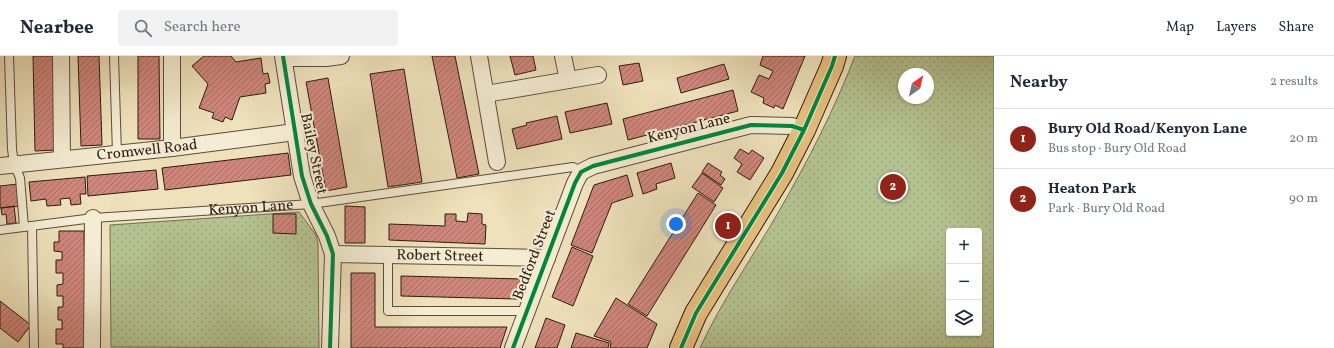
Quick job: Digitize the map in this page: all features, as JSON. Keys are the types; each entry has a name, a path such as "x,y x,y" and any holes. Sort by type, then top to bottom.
{"main road":[{"path":"681,348 696,313 782,173 804,130 835,56"}],"street":[{"path":"61,56 62,159"},
{"path":"172,56 172,148"},
{"path":"284,57 326,58 341,56"},
{"path":"479,56 497,162"},
{"path":"563,56 568,80"},
{"name":"Bailey Street","path":"284,57 302,176 311,204 327,236 333,254 330,348"},
{"path":"486,94 598,75"},
{"name":"Kenyon Lane","path":"581,172 593,166 751,125 792,126 804,130"},
{"name":"Cromwell Road","path":"7,165 172,148 295,132"},
{"name":"Bedford Street","path":"513,348 575,183 581,172"},
{"path":"92,348 93,218"},
{"name":"Robert Street","path":"333,254 547,258"}],"lane":[{"path":"9,56 12,149 7,165 20,178 28,226 34,348"},
{"path":"114,56 117,154"},
{"name":"Kenyon Lane","path":"0,230 93,218 311,204 573,167 581,172"},
{"path":"388,256 388,311 526,311"}],"green space":[{"path":"855,56 994,56 994,348 700,348 718,313 800,173 829,116"},
{"path":"299,212 316,235 318,243 319,348 111,347 110,225"}],"building":[{"path":"33,56 54,56 56,150 35,151"},
{"path":"78,56 99,56 102,145 81,146"},
{"path":"138,56 159,56 160,139 138,139"},
{"path":"204,56 231,56 236,62 261,58 263,74 268,73 270,83 265,84 266,93 240,97 232,120 225,117 223,122 212,118 214,113 199,108 208,84 192,66"},
{"path":"432,56 455,56 479,174 457,178"},
{"path":"510,56 533,56 536,70 515,75"},
{"path":"763,56 805,56 783,109 775,105 774,108 763,103 764,98 751,92 759,75 769,79 773,71 760,65"},
{"path":"639,63 643,81 623,85 619,66"},
{"path":"724,64 729,79 681,93 677,78"},
{"path":"404,69 422,182 388,187 370,74"},
{"path":"328,78 347,187 326,191 306,82"},
{"path":"733,90 738,111 628,140 623,119"},
{"path":"607,103 612,124 570,133 565,112"},
{"path":"557,116 562,139 517,149 512,129 527,125 526,123"},
{"path":"740,149 749,154 752,150 764,158 750,180 737,172 742,164 734,158"},
{"path":"288,153 291,175 165,190 162,168"},
{"path":"671,163 675,178 656,184 657,189 643,194 637,173"},
{"path":"708,163 722,172 720,175 725,179 721,185 702,172"},
{"path":"156,170 158,189 88,196 87,176"},
{"path":"702,173 723,188 714,202 692,187"},
{"path":"627,175 633,196 612,203 592,253 571,245 594,185"},
{"path":"85,177 86,194 80,194 81,204 71,205 70,198 60,199 61,205 47,206 46,199 31,201 29,182"},
{"path":"18,184 20,206 0,208 0,186"},
{"path":"698,193 716,205 647,316 628,304"},
{"path":"14,206 16,223 7,224 6,214 2,215 1,208"},
{"path":"345,206 365,207 365,243 345,243"},
{"path":"468,213 482,214 482,224 486,225 485,244 389,240 389,224 445,226 445,214 456,214 456,221 467,222"},
{"path":"273,214 296,214 296,234 273,233"},
{"path":"59,231 84,231 86,348 63,348 63,344 56,344 56,329 62,329 62,320 58,320 58,307 63,307 63,296 57,296 57,285 63,284 63,273 56,273 56,260 62,260 62,252 54,251 54,242 59,242"},
{"path":"572,247 593,256 573,306 552,297"},
{"path":"351,273 375,273 375,327 507,327 500,348 351,348"},
{"path":"401,276 523,279 517,299 401,296"},
{"path":"616,298 657,324 647,348 610,348 611,342 594,336"},
{"path":"0,301 31,325 18,342 0,328"},
{"path":"546,318 565,325 557,348 535,348"},
{"path":"576,333 609,343 608,348 571,348"}],"cycle path":[{"path":"283,56 302,176 311,204 327,236 333,254 330,348"},
{"path":"681,348 696,313 782,173 804,130 835,56"},
{"path":"513,348 575,183 581,172 593,166 751,125 792,126 804,130"}],"place":[{"name":"Heaton Park","path":"893,187"},
{"name":"Bury Old Road/Kenyon Lane","path":"728,226"}]}
